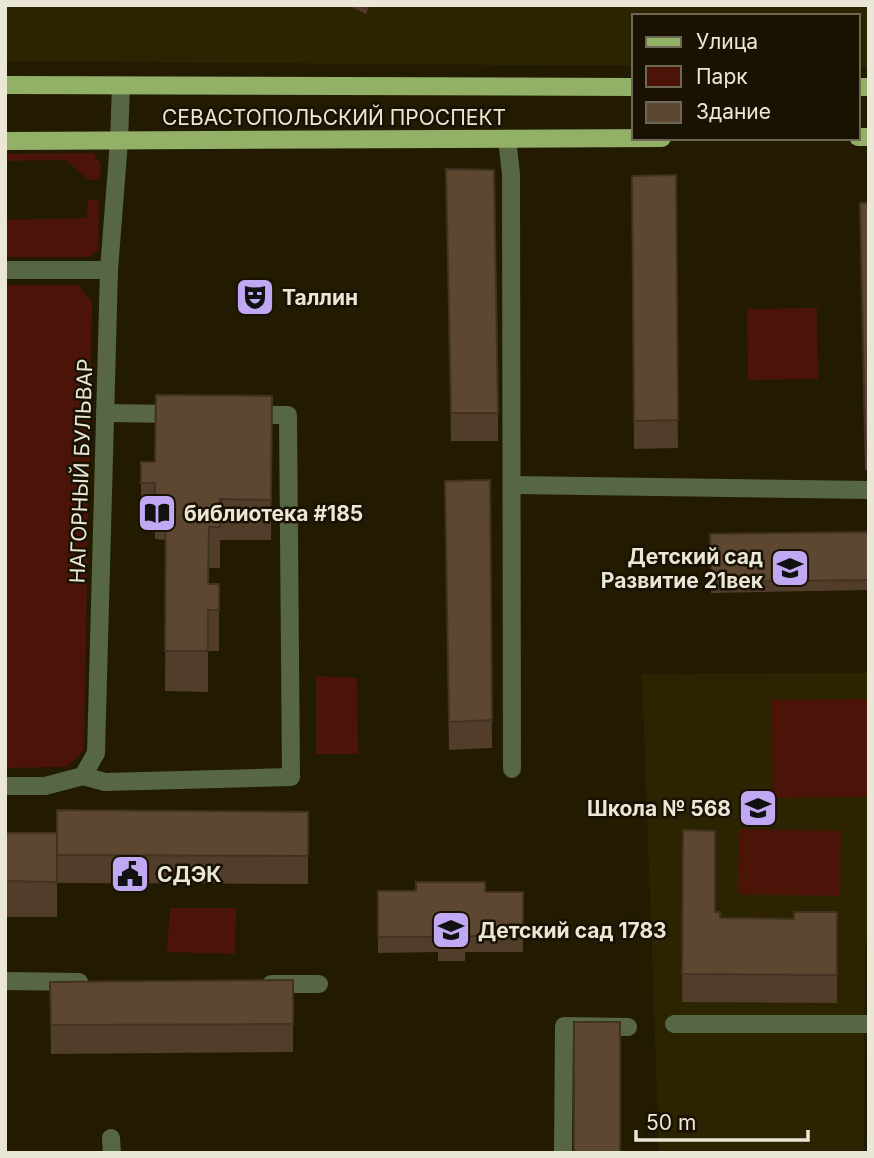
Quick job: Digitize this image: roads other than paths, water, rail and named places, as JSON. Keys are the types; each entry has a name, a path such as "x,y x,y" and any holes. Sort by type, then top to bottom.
{"main road":[{"name":"СЕВАСТОПОЛЬСКИЙ ПРОСПЕКТ","path":"5,85 632,87"},
{"name":"СЕВАСТОПОЛЬСКИЙ ПРОСПЕКТ","path":"5,141 632,138"}],"street":[{"name":"НАГОРНЫЙ БУЛЬВАР","path":"83,776 96,753 109,270 121,86"},
{"path":"507,139 511,174 512,769"},
{"path":"5,270 109,270"},
{"path":"105,413 191,414"},
{"path":"5,786 45,786 83,776 105,782 291,776 288,415 233,415"},
{"path":"513,485 869,490"},
{"path":"5,981 90,982"},
{"path":"252,984 319,984"},
{"path":"674,1024 869,1024"},
{"path":"564,1153 564,1026 628,1027"}],"place":[{"name":"Таллин","path":"255,297"},
{"name":"библиотека #185","path":"157,513"},
{"name":"Детский сад Развитие 21век","path":"790,568"},
{"name":"Школа № 568","path":"758,808"},
{"name":"СДЭК","path":"130,874"},
{"name":"Детский сад 1783","path":"451,930"}]}
